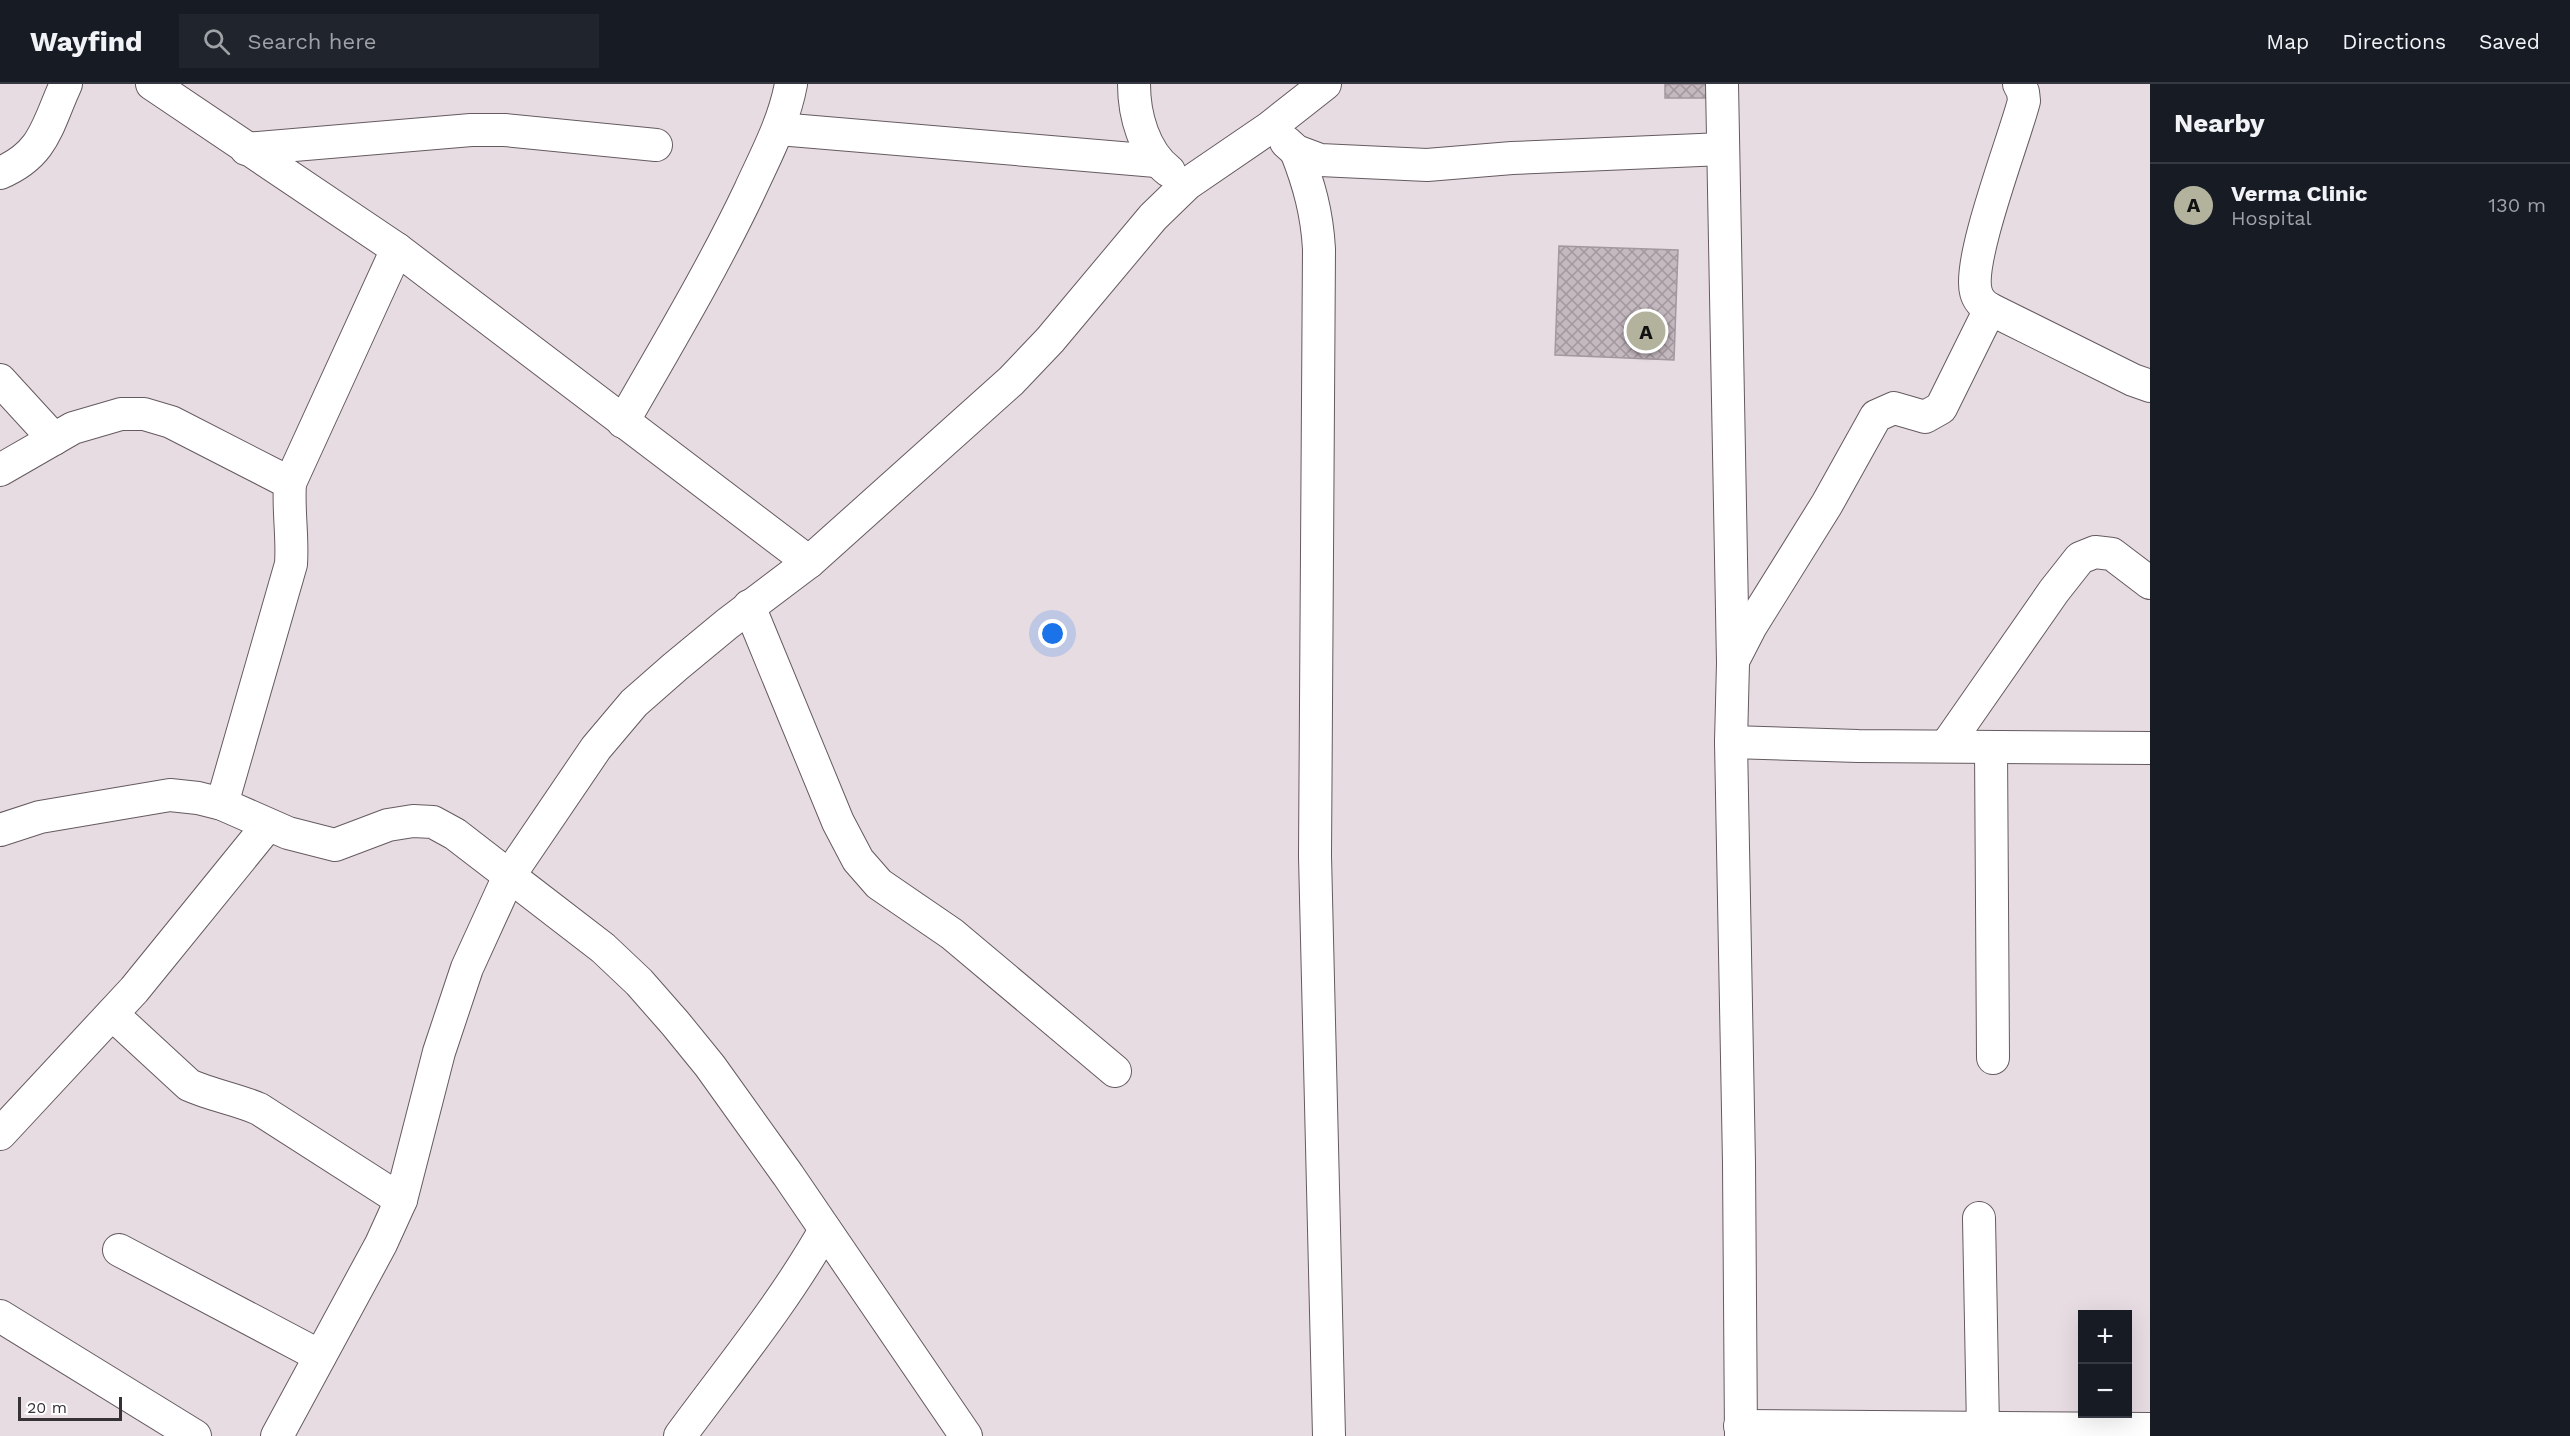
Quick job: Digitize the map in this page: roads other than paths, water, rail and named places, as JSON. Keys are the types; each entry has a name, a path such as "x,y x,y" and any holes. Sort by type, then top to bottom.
{"street":[{"path":"0,173 32,155 45,134 66,84"},
{"path":"152,84 396,249 809,562"},
{"path":"623,422 702,285 779,129 791,84"},
{"path":"1134,84 1134,97 1143,137 1156,161 1186,184"},
{"path":"277,1436 381,1245 401,1200 440,1052 467,968 509,876 596,748 634,703 749,606 809,562 1011,381 1050,340 1153,217 1186,184 1269,128 1325,84"},
{"path":"1722,84 1733,663 1731,742 1739,1151 1741,1431 1983,1428 2150,1429"},
{"path":"2019,84 2023,92 2021,113 1978,254 1976,291 1981,303 2133,380 2150,386"},
{"path":"1269,128 1296,151 1330,161 1427,165 1512,158 1724,149"},
{"path":"779,129 1156,161"},
{"path":"246,149 471,130 505,130 656,145"},
{"path":"1296,151 1316,209 1319,249 1315,856 1329,1436"},
{"path":"222,804 291,564 290,483 396,249"},
{"path":"1733,663 1751,626 1827,504 1876,416 1893,408 1925,417 1941,408 1990,309"},
{"path":"0,380 54,439"},
{"path":"0,470 73,428 121,414 144,414 171,422 290,483"},
{"path":"1946,746 2054,591 2080,558 2095,552 2112,554 2150,583"},
{"path":"749,606 838,822 858,860 879,884 952,934 1115,1071"},
{"path":"1731,742 1991,747 2150,747"},
{"path":"1991,747 1993,1058"},
{"path":"0,830 40,817 170,795 198,798 222,804 288,833 334,845 388,825 413,821 433,822 455,834 603,948 639,982 710,1066 966,1436"},
{"path":"0,1134 112,1014 197,915 268,825"},
{"path":"112,1014 189,1085 239,1100 259,1109 401,1200"},
{"path":"1979,1218 1983,1428"},
{"path":"680,1436 758,1335 800,1275 825,1230"},
{"path":"119,1250 320,1356"},
{"path":"0,1316 195,1436"}],"place":[{"name":"Verma Clinic","path":"1646,331"}]}
